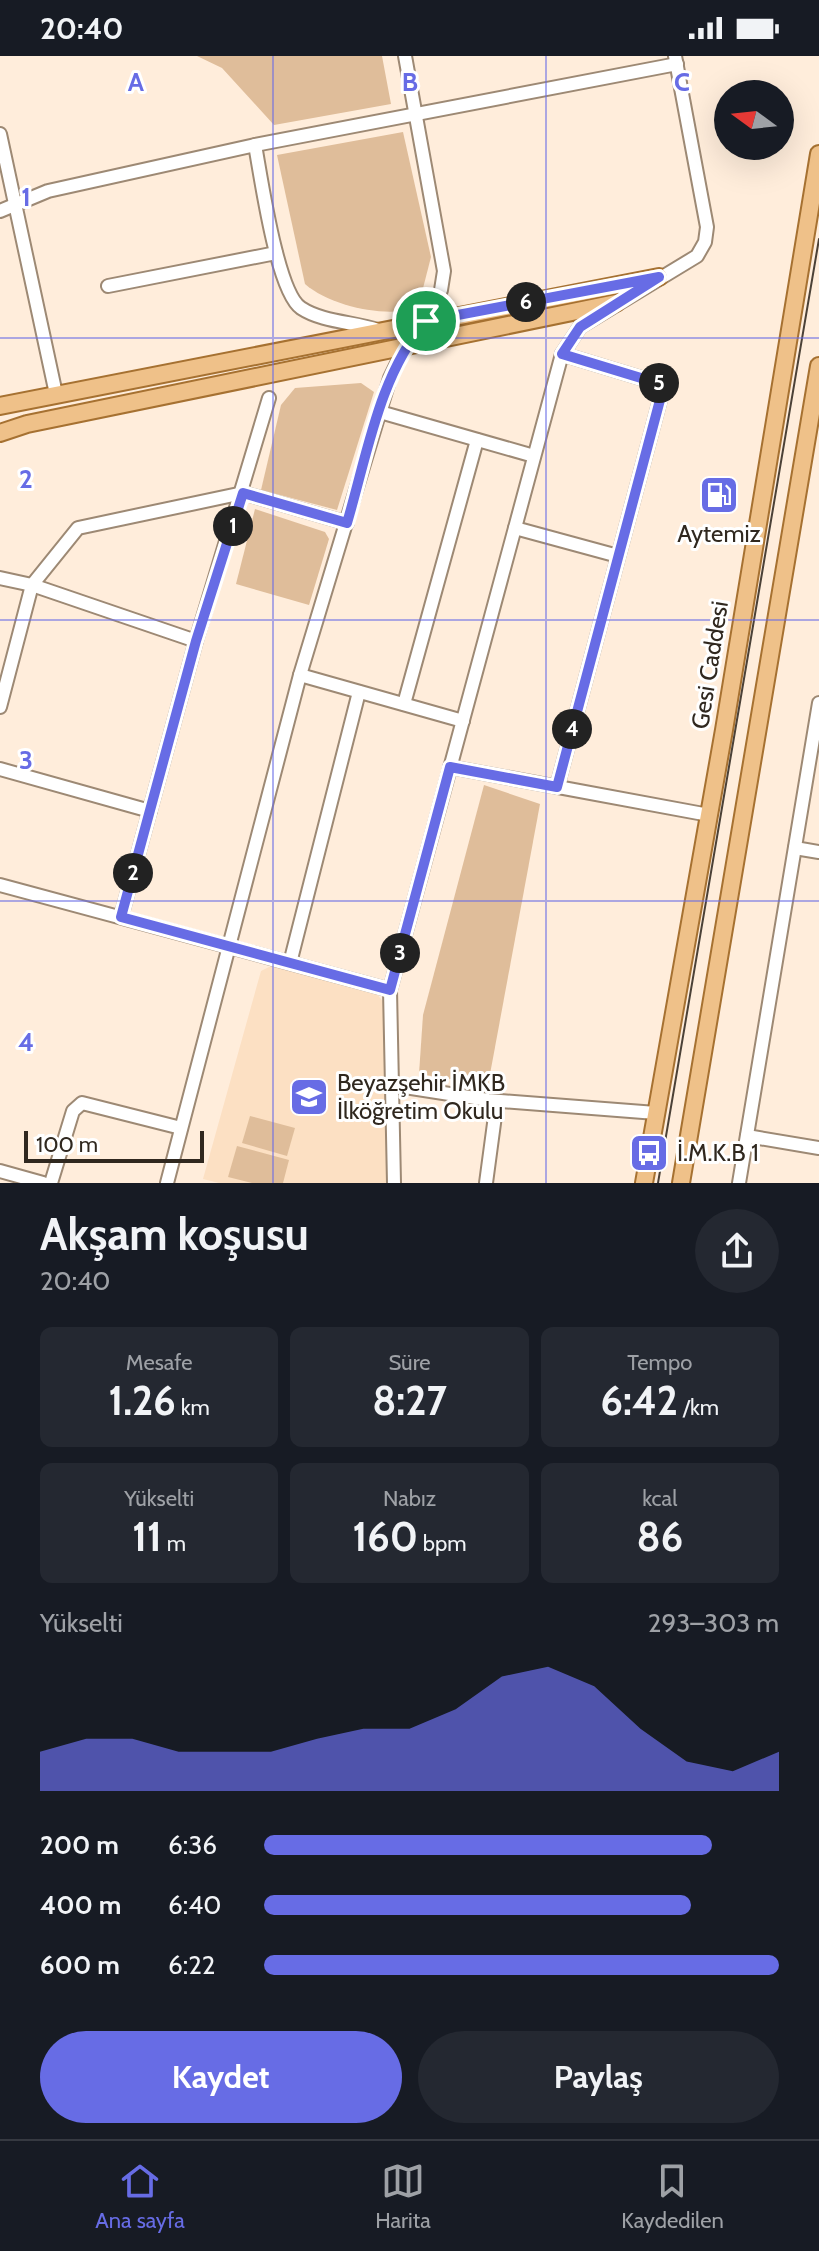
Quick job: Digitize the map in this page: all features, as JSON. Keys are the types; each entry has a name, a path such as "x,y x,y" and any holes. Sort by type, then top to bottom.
{"main road":[{"name":"Gesi Caddesi","path":"644,1183 819,154"},
{"path":"0,406 659,277"},
{"path":"0,433 27,424 407,343 616,303"},
{"path":"681,1183 815,419 819,366"}],"street":[{"path":"167,1183 300,675 380,412 407,343 426,321 441,290 444,271 405,56"},
{"path":"0,211 48,191 417,111 676,60 707,234 697,256 580,327 562,354 390,990 394,1183"},
{"path":"0,134 56,394"},
{"path":"255,145 276,253 290,299 320,316 378,330"},
{"path":"108,286 276,253"},
{"path":"557,787 664,385 562,354"},
{"path":"121,917 196,641 243,493 269,398"},
{"path":"380,412 534,456"},
{"path":"404,704 477,440"},
{"path":"0,707 32,585 78,528 243,493 347,523"},
{"path":"515,528 618,556"},
{"path":"0,578 32,585 196,641"},
{"path":"300,675 463,721"},
{"path":"290,963 359,692"},
{"path":"739,1183 795,848 813,779 819,703"},
{"path":"450,767 709,815"},
{"path":"0,769 150,811"},
{"path":"795,848 819,852"},
{"path":"0,885 390,990"},
{"path":"392,1085 497,1101 656,1113"},
{"path":"486,1183 497,1101"},
{"path":"51,1183 73,1111 82,1103 181,1128"},
{"path":"747,1136 819,1148"},
{"path":"0,1171 43,1183"}],"shaded area":[{"path":"197,56 382,56 391,104 274,125 222,68"},
{"path":"403,132 431,257 421,296 409,310 397,311 369,310 327,298 305,284 277,155"},
{"path":"361,383 374,392 337,510 261,490 281,405 295,388"},
{"path":"255,509 325,532 329,539 309,605 236,584"},
{"path":"484,785 540,804 488,1085 419,1074 423,1015"},
{"name":"Beyazşehir İMKB İlköğretim Okulu","path":"273,965 374,990 384,1003 390,1016 394,1183 219,1183 203,1179 261,971"},
{"path":"250,1116 295,1128 287,1156 242,1143"},
{"path":"237,1146 289,1160 283,1183 252,1183 228,1177"}],"tram line":[{"path":"658,1183 819,239"}],"place":[{"name":"Aytemiz","path":"719,495"},
{"name":"Beyazşehir İMKB İlköğretim Okulu","path":"309,1097"},
{"name":"İ.M.K.B 1","path":"649,1153"}],"route":[{"path":"659,277 580,327 562,354 664,385 557,787 450,767 390,990 121,917 196,641 243,493 347,523 390,378 407,343 426,321 659,277"}]}
